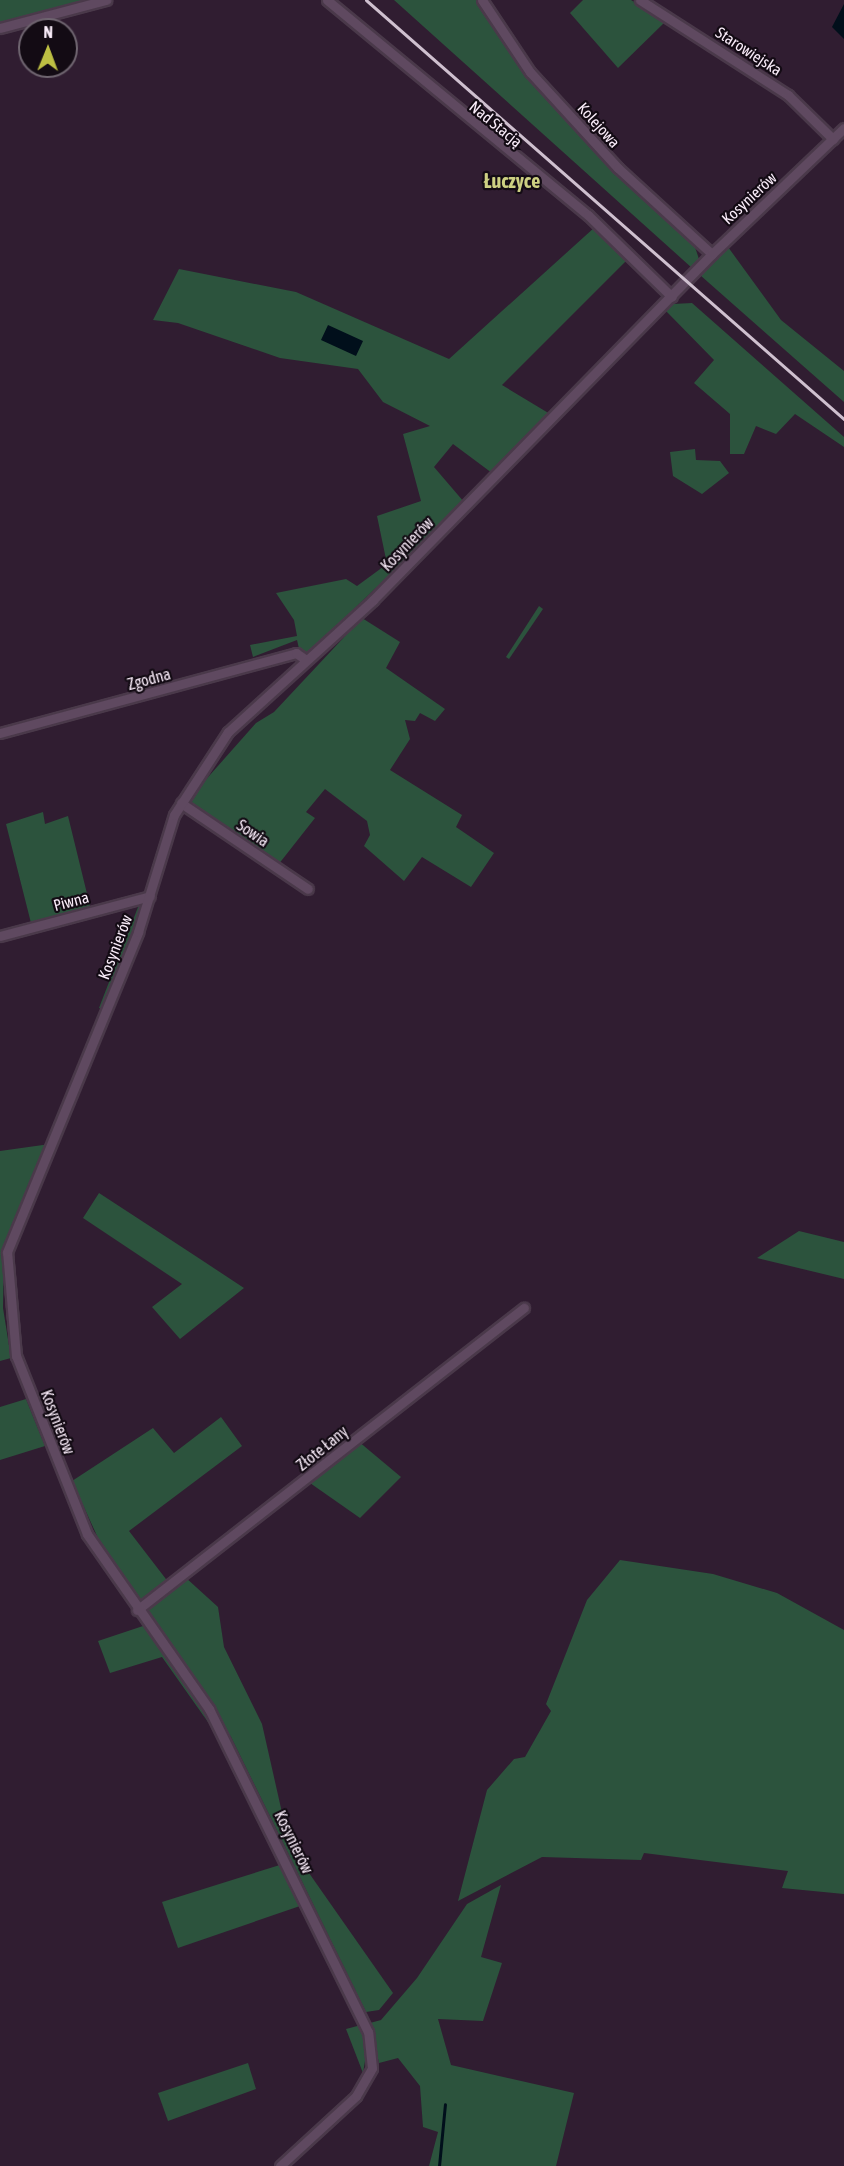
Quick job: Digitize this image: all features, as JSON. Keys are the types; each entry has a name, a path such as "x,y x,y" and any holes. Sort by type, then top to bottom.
{"street":[{"path":"0,28 106,0"},
{"name":"Nad Stacją","path":"327,0 588,215 672,297"},
{"name":"Kolejowa","path":"482,0 530,72 618,168 712,254"},
{"name":"Starowiejska","path":"640,0 788,95 833,140"},
{"name":"Kosynierów","path":"280,2166 356,2096 372,2068 369,2032 209,1709 137,1610 87,1534 16,1356 8,1252 150,896 181,803 228,732 305,659 374,600 712,254 844,128"},
{"name":"Zgodna","path":"0,734 296,653 305,659"},
{"name":"Sowia","path":"181,803 308,889"},
{"name":"Piwna","path":"0,936 150,896"},
{"name":"Złote Łany","path":"137,1610 524,1308"}],"green space":[{"path":"0,0 95,0 27,18 18,18 18,20 0,25"},
{"path":"394,0 477,0 561,116 695,247 699,259 692,268"},
{"path":"583,0 631,0 666,21 618,68 570,13"},
{"path":"595,227 627,260 502,385 550,414 492,473 453,444 434,467 464,502 310,652 300,653 297,640 253,657 250,645 297,636 294,620 276,593 346,579 357,586 387,564 377,516 421,501 403,434 430,426 383,402 358,369 280,358 178,323 153,320 179,269 296,292 449,359"},
{"path":"728,247 781,320 844,371 844,402 700,275"},
{"path":"692,303 844,437 844,447 795,414 776,434 756,426 744,454 730,454 730,414 694,383 714,360 666,311 673,304"},
{"path":"695,449 696,460 720,461 729,473 702,494 673,476 670,452"},
{"path":"539,606 543,609 509,659 506,657"},
{"path":"362,618 400,642 386,668 445,709 435,721 420,713 415,721 405,720 410,739 390,770 462,815 456,827 494,853 471,887 422,857 404,881 364,846 370,835 367,821 325,789 306,812 315,818 278,865 186,802 256,723 274,712"},
{"path":"43,812 45,824 68,816 91,910 31,923 6,824"},
{"path":"146,899 105,1010 99,1008 140,902"},
{"path":"50,1144 4,1252 3,1308 11,1358 0,1361 0,1151"},
{"path":"99,1193 244,1288 180,1339 152,1307 182,1284 83,1218"},
{"path":"799,1231 844,1242 844,1279 757,1258"},
{"path":"26,1399 45,1446 0,1460 0,1407"},
{"path":"221,1417 242,1446 129,1531 169,1583 138,1604 98,1538 72,1481 153,1428 174,1453"},
{"path":"358,1441 401,1477 360,1518 310,1483"},
{"path":"620,1560 713,1574 777,1593 844,1630 844,1894 782,1888 788,1871 644,1853 641,1860 542,1857 458,1901 487,1790 514,1759 525,1757 551,1711 546,1704 587,1600"},
{"path":"185,1577 218,1607 224,1647 262,1724 283,1817 302,1863 393,1993 379,2010 366,2012 231,1737 144,1608"},
{"path":"143,1626 186,1683 227,1749 162,1657 110,1673 98,1641"},
{"path":"283,1864 300,1906 178,1948 162,1902"},
{"path":"501,1885 481,1957 502,1963 483,2021 438,2019 451,2065 574,2093 556,2166 429,2166 438,2132 423,2127 420,2086 398,2058 379,2063 370,2023 381,2020 417,1978 467,1904"},
{"path":"361,2025 367,2049 363,2073 346,2029"},
{"path":"248,2063 256,2089 168,2121 158,2093"}],"water":[{"path":"844,4 844,39 832,27"},
{"path":"328,325 363,341 356,356 321,340"}],"waterway":[{"path":"439,2166 445,2104"}],"railway":[{"path":"366,0 844,419"}],"district":[{"name":"Łuczyce","path":"512,180"}]}
